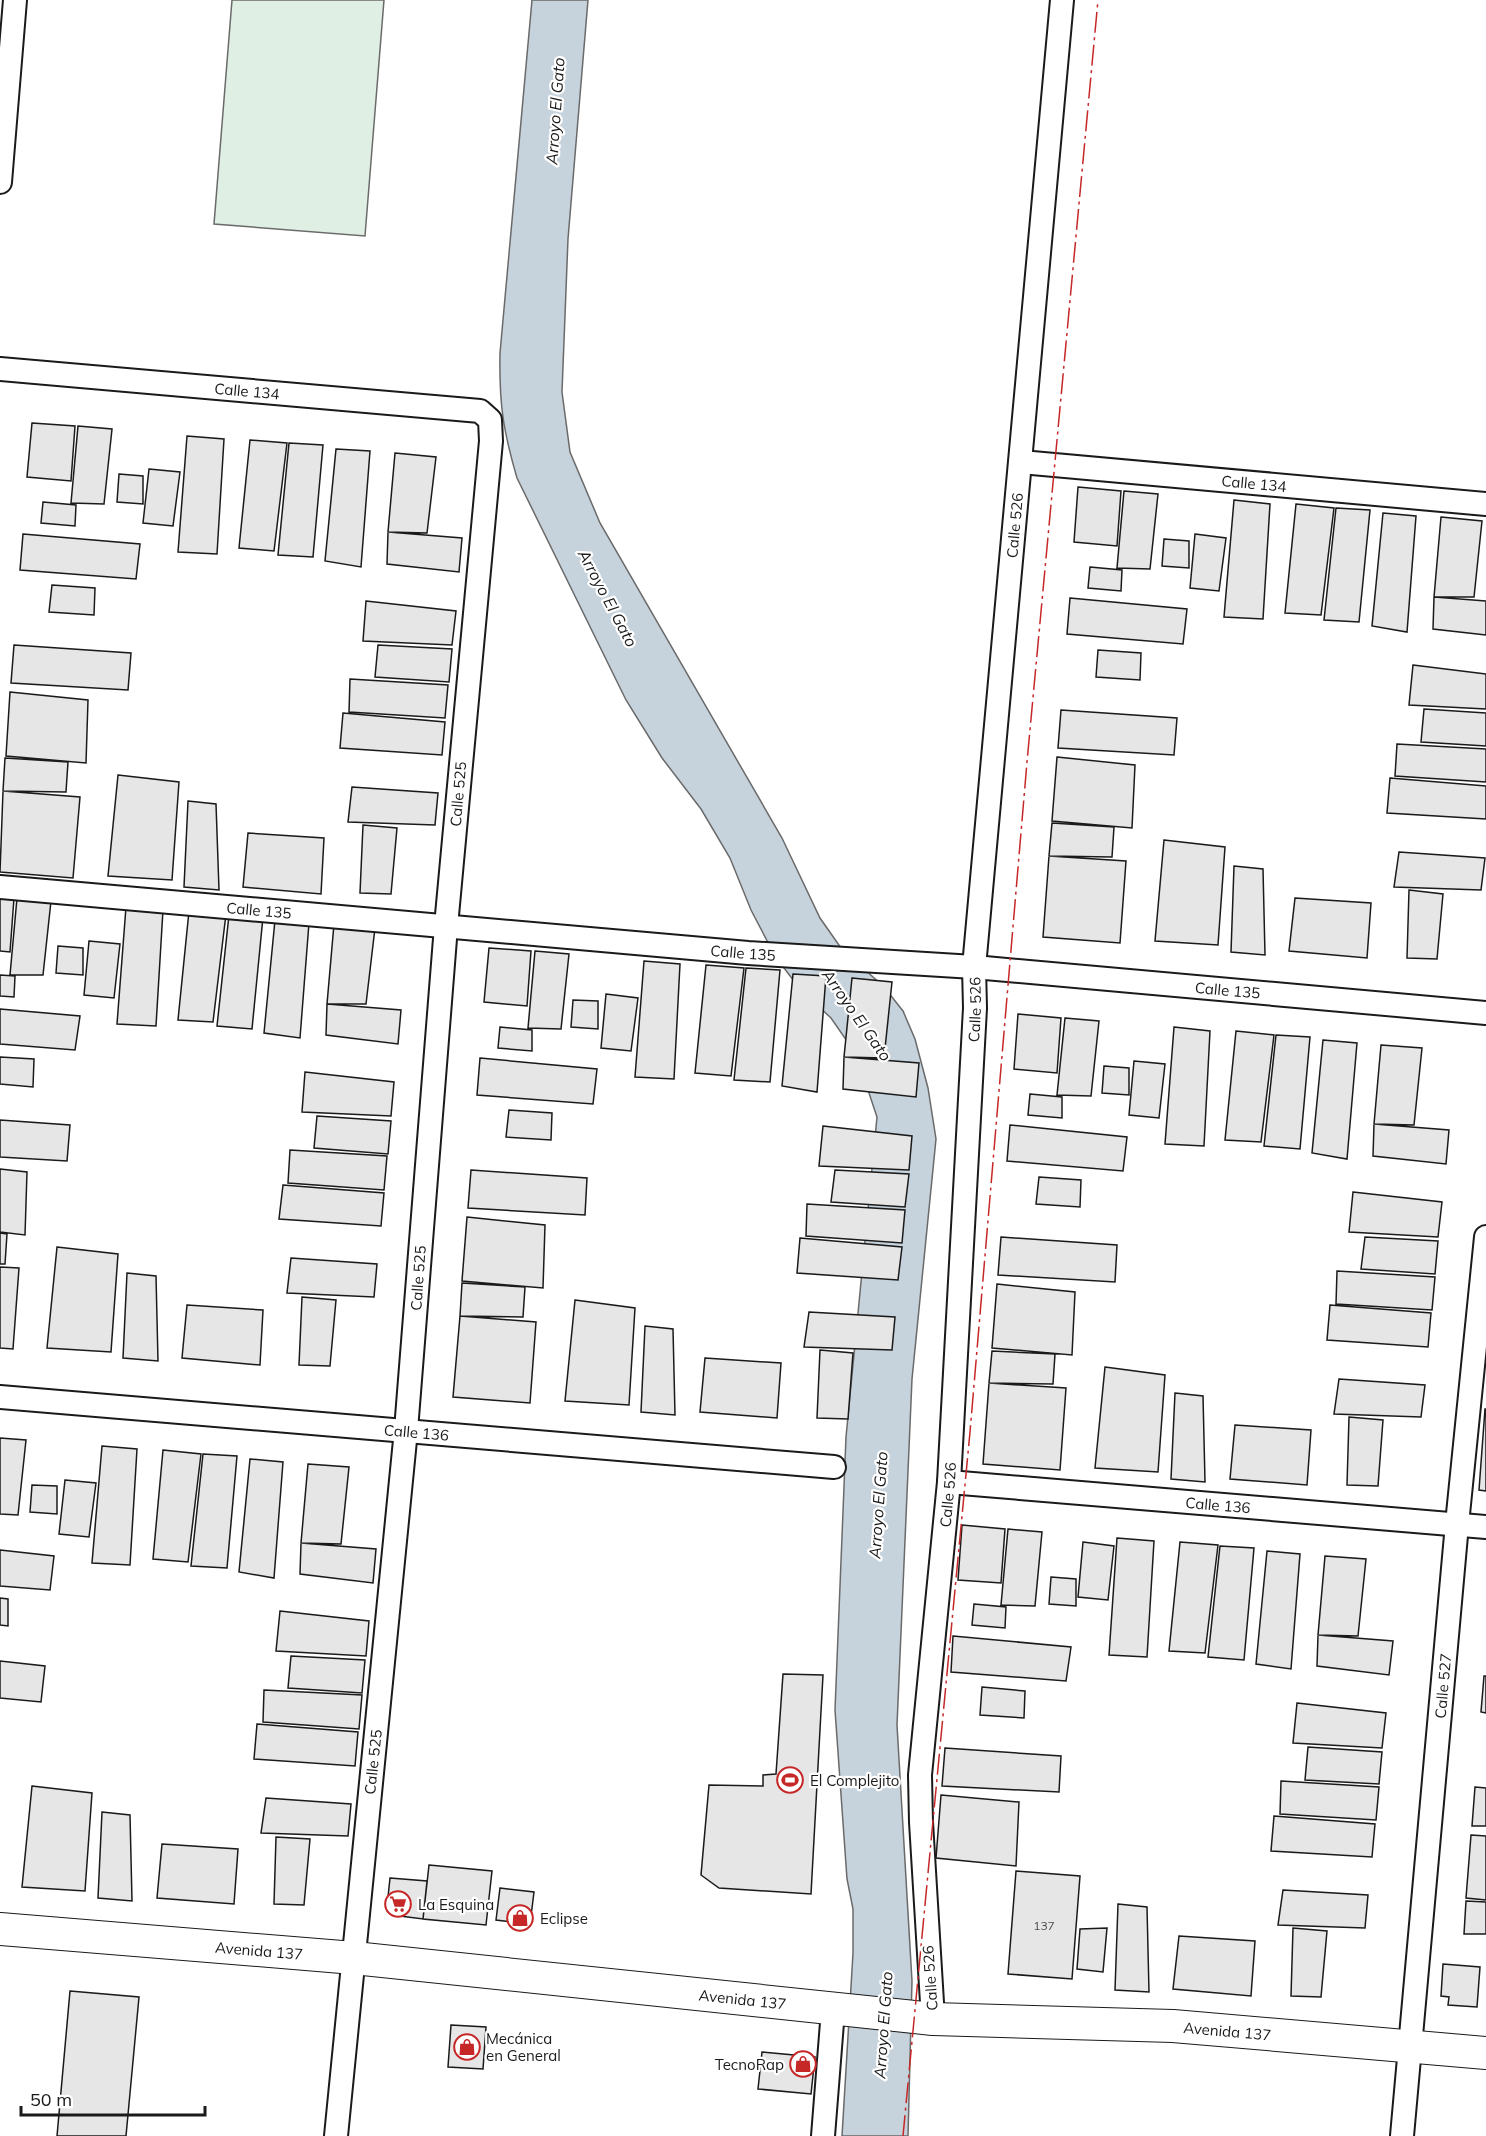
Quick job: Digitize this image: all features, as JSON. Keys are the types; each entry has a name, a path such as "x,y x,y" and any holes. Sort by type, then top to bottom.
{"street":[{"path":"0,182 15,0"},
{"name":"Calle 526","path":"933,2019 920,1775 949,1482 975,1008 974,967 1062,0"},
{"name":"Calle 134","path":"0,369 480,411 490,420"},
{"name":"Calle 525","path":"336,2136 406,1431 446,926 490,453 490,420"},
{"name":"Calle 134","path":"1021,462 1486,504"},
{"name":"Calle 135","path":"0,887 748,953 974,967 1486,1013"},
{"name":"Calle 527","path":"1402,2136 1457,1524 1486,1237"},
{"name":"Calle 136","path":"0,1397 834,1467"},
{"name":"Calle 136","path":"949,1482 1486,1527"},
{"name":"Avenida 137","path":"0,1929 354,1958 933,2019 1173,2026 1486,2053"},
{"path":"823,2136 833,2010"}],"green space":[{"path":"232,0 384,0 365,236 214,224"}],"water":[{"name":"Arroyo El Gato","path":"532,0 588,0 568,239 562,392 570,452 600,523 782,838 820,918 841,948 884,987 903,1011 915,1039 928,1088 936,1139 912,1379 897,1725 912,1981 908,2136 842,2136 853,1953 853,1909 847,1879 835,1710 846,1437 877,1117 856,1054 831,1018 800,989 775,956 751,910 730,858 701,809 662,758 626,700 517,478 503,416 500,353"}],"building":[{"path":"32,423 75,426 71,481 27,477"},
{"path":"78,426 112,429 104,504 71,503"},
{"path":"187,436 224,439 217,554 178,552"},
{"path":"250,440 287,443 274,551 239,548"},
{"path":"289,443 323,445 313,557 278,555"},
{"path":"336,449 370,451 361,567 325,561"},
{"path":"395,453 436,457 427,533 388,532"},
{"path":"149,469 180,472 173,526 143,523"},
{"path":"119,474 143,476 143,504 117,502"},
{"path":"1078,487 1121,491 1117,546 1074,542"},
{"path":"1124,491 1158,494 1150,569 1117,568"},
{"path":"1234,500 1270,504 1263,619 1224,617"},
{"path":"43,502 76,505 75,526 41,523"},
{"path":"1296,504 1334,508 1321,615 1285,613"},
{"path":"1336,508 1370,510 1359,622 1324,620"},
{"path":"1383,513 1416,516 1407,632 1372,626"},
{"path":"1441,517 1482,521 1474,597 1434,597"},
{"path":"388,532 462,538 459,572 387,564"},
{"path":"23,534 140,544 136,579 20,570"},
{"path":"1195,534 1226,538 1219,591 1190,588"},
{"path":"1164,539 1189,541 1189,568 1162,566"},
{"path":"1090,567 1122,570 1121,591 1088,588"},
{"path":"52,585 95,588 94,615 49,612"},
{"path":"1434,597 1486,601 1486,635 1433,629"},
{"path":"1070,598 1187,609 1183,644 1067,634"},
{"path":"366,601 456,611 452,645 363,641"},
{"path":"14,645 131,653 128,690 11,683"},
{"path":"378,645 452,649 449,682 375,677"},
{"path":"1098,650 1141,653 1140,680 1096,677"},
{"path":"1413,665 1486,674 1486,709 1409,705"},
{"path":"350,679 448,685 445,718 349,712"},
{"path":"10,692 88,700 86,763 6,756"},
{"path":"1424,709 1486,713 1486,746 1421,742"},
{"path":"1061,710 1177,718 1174,755 1058,748"},
{"path":"343,713 445,722 442,755 340,748"},
{"path":"1397,744 1486,749 1486,782 1395,776"},
{"path":"1057,757 1135,765 1132,828 1052,821"},
{"path":"5,758 68,762 66,792 3,791"},
{"path":"118,775 179,782 172,880 108,876"},
{"path":"1390,778 1486,786 1486,819 1387,813"},
{"path":"352,787 438,793 435,825 348,822"},
{"path":"3,791 80,797 73,878 0,872"},
{"path":"188,801 216,804 219,890 184,887"},
{"path":"1052,823 1114,827 1112,857 1049,856"},
{"path":"363,825 397,828 391,894 360,893"},
{"path":"248,833 324,838 321,894 243,887"},
{"path":"1164,840 1225,847 1218,945 1155,941"},
{"path":"1399,852 1485,858 1481,890 1394,887"},
{"path":"1049,856 1126,861 1120,943 1043,937"},
{"path":"1234,866 1263,869 1265,955 1231,952"},
{"path":"1409,890 1443,894 1437,959 1407,958"},
{"path":"0,896 14,898 10,952 0,951"},
{"path":"17,898 51,901 43,975 10,975"},
{"path":"1295,898 1371,903 1367,958 1289,951"},
{"path":"126,907 163,910 156,1026 117,1024"},
{"path":"189,911 226,914 213,1022 178,1020"},
{"path":"229,915 263,917 252,1029 217,1026"},
{"path":"275,920 309,923 300,1038 264,1033"},
{"path":"334,924 375,928 366,1004 327,1004"},
{"path":"89,941 120,944 114,998 84,995"},
{"path":"58,946 83,948 83,975 56,973"},
{"path":"489,948 531,951 527,1006 484,1002"},
{"path":"535,951 569,954 561,1029 528,1028"},
{"path":"644,961 680,964 674,1079 635,1077"},
{"path":"706,965 744,968 731,1076 695,1073"},
{"path":"746,968 780,970 770,1082 734,1080"},
{"path":"793,974 826,976 817,1092 782,1086"},
{"path":"0,975 15,976 14,997 0,996"},
{"path":"852,978 892,982 884,1058 844,1057"},
{"path":"606,994 638,998 631,1051 601,1048"},
{"path":"573,1000 598,1001 598,1029 571,1027"},
{"path":"327,1004 401,1010 398,1044 326,1035"},
{"path":"0,1009 80,1016 75,1050 0,1044"},
{"path":"1018,1014 1061,1018 1057,1073 1014,1069"},
{"path":"1065,1018 1099,1021 1091,1096 1057,1095"},
{"path":"500,1027 532,1030 532,1051 498,1048"},
{"path":"1174,1027 1210,1031 1204,1146 1165,1144"},
{"path":"1236,1031 1274,1035 1261,1142 1225,1140"},
{"path":"1276,1035 1310,1037 1300,1149 1264,1146"},
{"path":"1323,1040 1357,1043 1347,1159 1312,1153"},
{"path":"1381,1045 1422,1048 1414,1125 1374,1124"},
{"path":"0,1057 34,1059 33,1087 0,1084"},
{"path":"844,1057 919,1063 916,1097 843,1089"},
{"path":"480,1058 597,1069 593,1104 477,1095"},
{"path":"1134,1061 1165,1064 1159,1118 1129,1115"},
{"path":"1104,1066 1129,1068 1129,1095 1102,1093"},
{"path":"305,1072 394,1082 391,1116 302,1112"},
{"path":"1030,1094 1062,1097 1062,1118 1028,1115"},
{"path":"509,1110 552,1113 551,1140 506,1137"},
{"path":"317,1116 391,1121 388,1154 314,1148"},
{"path":"0,1120 70,1125 67,1161 0,1157"},
{"path":"1374,1124 1449,1130 1446,1164 1373,1156"},
{"path":"1010,1125 1127,1137 1123,1171 1007,1161"},
{"path":"823,1126 912,1136 909,1170 819,1166"},
{"path":"290,1150 387,1156 384,1190 288,1183"},
{"path":"0,1169 27,1172 25,1235 0,1232"},
{"path":"471,1170 587,1178 585,1215 468,1208"},
{"path":"835,1170 909,1174 905,1207 831,1202"},
{"path":"1039,1177 1081,1180 1080,1207 1036,1204"},
{"path":"283,1185 384,1193 381,1226 279,1219"},
{"path":"1353,1192 1442,1202 1438,1237 1349,1232"},
{"path":"807,1204 905,1210 902,1243 806,1236"},
{"path":"467,1217 545,1225 543,1288 462,1281"},
{"path":"0,1233 7,1234 5,1264 0,1264"},
{"path":"1001,1237 1117,1245 1115,1282 998,1275"},
{"path":"1365,1237 1438,1241 1435,1274 1361,1269"},
{"path":"800,1238 902,1247 898,1280 797,1273"},
{"path":"57,1247 118,1254 111,1352 47,1348"},
{"path":"291,1258 377,1264 374,1297 287,1293"},
{"path":"0,1267 19,1268 13,1349 0,1348"},
{"path":"1337,1271 1435,1277 1432,1310 1336,1304"},
{"path":"127,1273 156,1276 158,1361 123,1358"},
{"path":"462,1283 525,1287 523,1317 460,1316"},
{"path":"997,1284 1075,1292 1072,1355 992,1348"},
{"path":"302,1297 336,1300 330,1366 299,1365"},
{"path":"575,1300 635,1308 629,1405 565,1401"},
{"path":"187,1305 263,1310 260,1365 182,1358"},
{"path":"1330,1305 1431,1313 1428,1347 1327,1340"},
{"path":"809,1312 895,1317 892,1350 804,1347"},
{"path":"460,1316 536,1322 530,1403 453,1397"},
{"path":"645,1326 673,1329 675,1415 641,1412"},
{"path":"820,1350 853,1353 848,1419 817,1418"},
{"path":"992,1351 1055,1354 1053,1384 989,1383"},
{"path":"705,1358 781,1363 777,1418 700,1412"},
{"path":"1105,1367 1165,1375 1158,1472 1095,1468"},
{"path":"1339,1379 1425,1385 1421,1417 1334,1414"},
{"path":"989,1383 1066,1388 1060,1470 983,1464"},
{"path":"1175,1393 1203,1396 1205,1482 1171,1479"},
{"path":"1486,1409 1486,1491 1479,1490"},
{"path":"1349,1417 1383,1420 1378,1486 1347,1485"},
{"path":"1235,1425 1311,1430 1307,1485 1230,1479"},
{"path":"0,1438 26,1440 18,1515 0,1514"},
{"path":"102,1446 137,1449 130,1565 92,1563"},
{"path":"163,1450 201,1454 188,1562 153,1559"},
{"path":"203,1454 237,1456 227,1568 191,1566"},
{"path":"250,1459 283,1462 274,1578 239,1572"},
{"path":"308,1464 349,1467 341,1544 301,1543"},
{"path":"65,1480 96,1483 89,1537 59,1534"},
{"path":"32,1485 57,1486 57,1514 30,1512"},
{"path":"962,1525 1005,1529 1001,1583 958,1580"},
{"path":"1008,1529 1042,1532 1035,1606 1001,1605"},
{"path":"1117,1538 1154,1541 1147,1657 1109,1655"},
{"path":"1083,1542 1114,1546 1108,1600 1078,1597"},
{"path":"1180,1542 1218,1545 1205,1653 1169,1651"},
{"path":"301,1543 376,1549 373,1583 300,1574"},
{"path":"1220,1546 1254,1548 1244,1660 1208,1657"},
{"path":"0,1550 54,1556 50,1590 0,1586"},
{"path":"1267,1551 1300,1554 1291,1669 1256,1664"},
{"path":"1325,1556 1366,1559 1358,1636 1318,1635"},
{"path":"1051,1577 1076,1579 1076,1606 1049,1604"},
{"path":"0,1598 8,1599 8,1626 0,1625"},
{"path":"974,1604 1006,1607 1005,1628 972,1625"},
{"path":"280,1611 369,1621 366,1656 276,1651"},
{"path":"1318,1635 1393,1641 1389,1675 1317,1666"},
{"path":"953,1636 1071,1647 1066,1681 951,1672"},
{"path":"291,1656 365,1660 362,1693 288,1688"},
{"path":"0,1661 45,1666 41,1702 0,1698"},
{"name":"El Complejito","path":"783,1674 823,1675 811,1894 719,1888 701,1875 709,1785 763,1786 763,1775 776,1774"},
{"path":"1484,1676 1486,1676 1486,1713 1481,1712"},
{"path":"982,1687 1025,1691 1024,1718 980,1715"},
{"path":"264,1690 362,1695 359,1729 263,1722"},
{"path":"1297,1703 1386,1713 1382,1748 1293,1743"},
{"path":"257,1724 358,1732 355,1766 254,1759"},
{"path":"1308,1747 1382,1752 1379,1784 1305,1780"},
{"path":"945,1748 1061,1756 1059,1792 942,1786"},
{"path":"1281,1781 1379,1787 1376,1820 1280,1814"},
{"path":"32,1786 92,1793 85,1891 22,1887"},
{"path":"1475,1787 1486,1788 1486,1826 1472,1826"},
{"path":"941,1795 1019,1802 1016,1866 936,1858"},
{"path":"266,1798 351,1804 348,1836 261,1833"},
{"path":"102,1812 130,1815 132,1901 98,1898"},
{"path":"1274,1816 1375,1824 1372,1857 1271,1851"},
{"path":"1471,1835 1486,1836 1486,1900 1466,1898"},
{"path":"276,1837 310,1839 304,1905 274,1904"},
{"path":"162,1844 238,1849 234,1904 157,1898"},
{"path":"429,1865 492,1871 486,1925 423,1919"},
{"path":"1016,1871 1080,1876 1072,1979 1008,1974"},
{"path":"390,1878 427,1881 423,1919 400,1916 388,1897"},
{"path":"500,1888 534,1892 530,1924 496,1920"},
{"path":"1283,1890 1368,1895 1365,1928 1278,1925"},
{"path":"1466,1901 1486,1902 1486,1934 1464,1934"},
{"path":"1118,1904 1147,1907 1149,1992 1115,1990"},
{"path":"1107,1928 1103,1972 1077,1969 1080,1929"},
{"path":"1293,1928 1327,1931 1321,1997 1291,1996"},
{"path":"1179,1936 1255,1941 1251,1996 1173,1989"},
{"path":"1443,1964 1480,1967 1477,2007 1448,2005 1449,1997 1441,1996"},
{"path":"70,1991 139,1997 126,2136 57,2136"},
{"name":"Mecánica en General","path":"451,2025 486,2027 483,2069 448,2067"},
{"path":"762,2052 815,2057 811,2094 758,2089"}],"power":[{"path":"903,2136 970,1432 1027,762 1098,0"}],"place":[{"name":"El Complejito","path":"790,1780"},
{"name":"La Esquina","path":"398,1904"},
{"name":"Eclipse","path":"520,1918"},
{"name":"Mecánica en General","path":"467,2047"},
{"name":"TecnoRap","path":"803,2064"}]}
